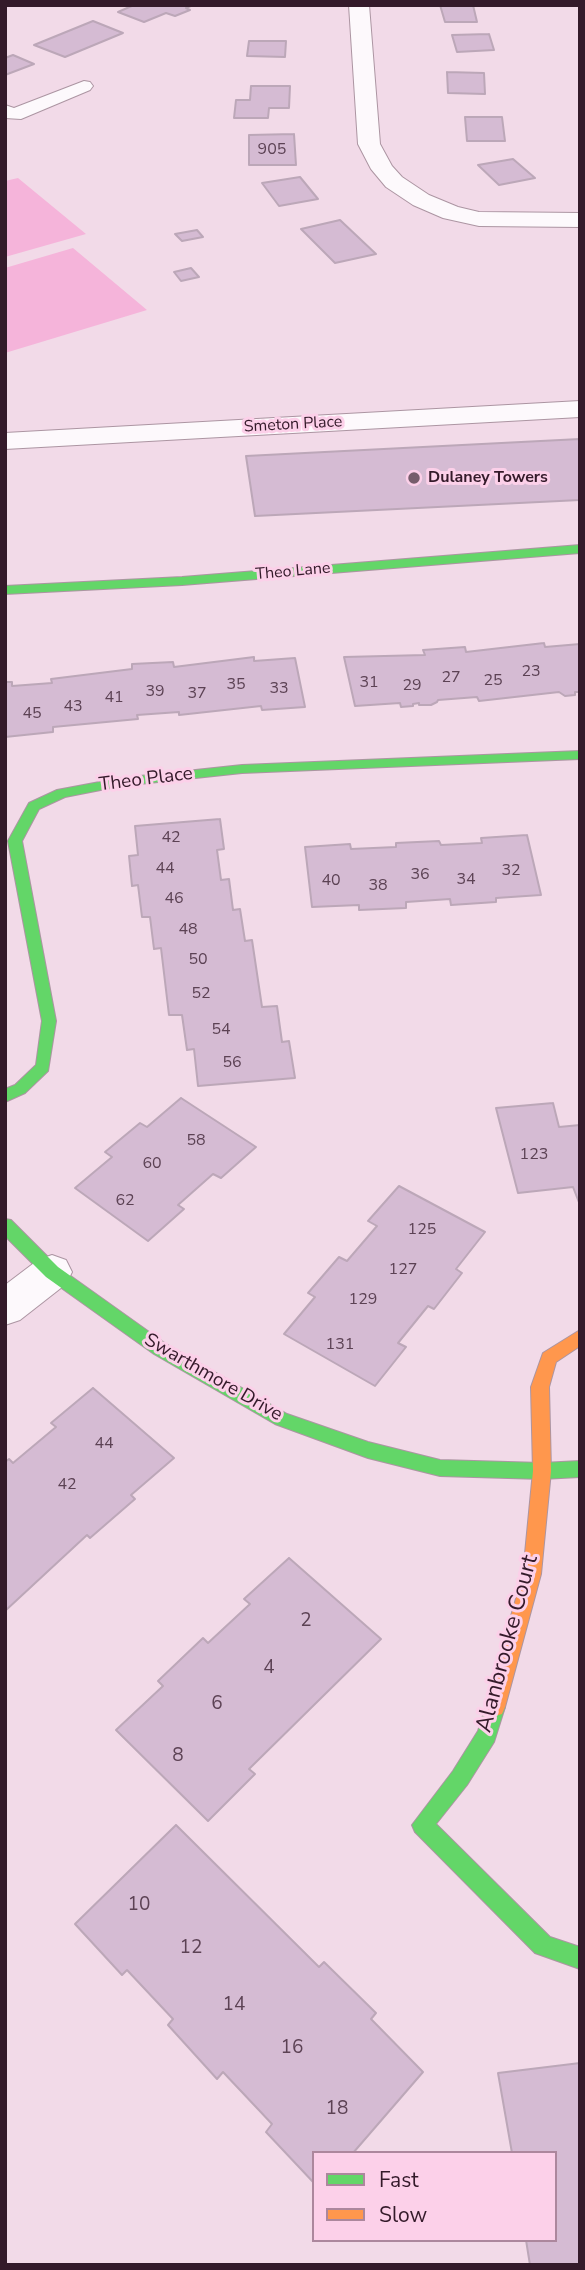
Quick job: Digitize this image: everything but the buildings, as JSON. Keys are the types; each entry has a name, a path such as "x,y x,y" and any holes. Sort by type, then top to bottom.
{"street":[{"path":"359,5 369,144 382,169 394,182 421,200 451,213 479,219 580,220"},
{"name":"Smeton Place","path":"5,441 580,409"},
{"name":"Theo Lane","path":"5,590 182,581 580,549"},
{"name":"Theo Place","path":"5,1096 20,1089 43,1067 49,1021 15,841 34,806 62,793 121,782 242,769 580,755"},
{"name":"Swarthmore Drive","path":"5,1225 52,1272 160,1349 281,1419 368,1450 440,1468 542,1471 580,1469"},
{"path":"5,1308 52,1272"},
{"name":"Alanbrooke Court","path":"580,1337 549,1357 540,1387 542,1471 531,1574 487,1735 460,1778 422,1825 543,1945 580,1958"}],"lane":[{"path":"5,111 14,115 84,86"}],"shaded area":[{"path":"18,178 86,234 5,257 5,181"},
{"path":"73,248 147,310 5,353 5,268"}],"traffic: fast":[{"path":"5,590 182,581 580,549"},
{"path":"5,1096 20,1089 43,1067 49,1021 15,841 34,806 62,793 121,782 242,769 580,755"},
{"path":"5,1225 52,1272 160,1349 281,1419 368,1450 440,1468 542,1471 580,1469"},
{"path":"495,1707 487,1735 460,1778 422,1825 543,1945 580,1958"}],"traffic: slow":[{"path":"495,1707 532,1574 542,1471 540,1387 549,1358 580,1337"}],"place":[{"name":"Dulaney Towers","path":"414,478"}]}
